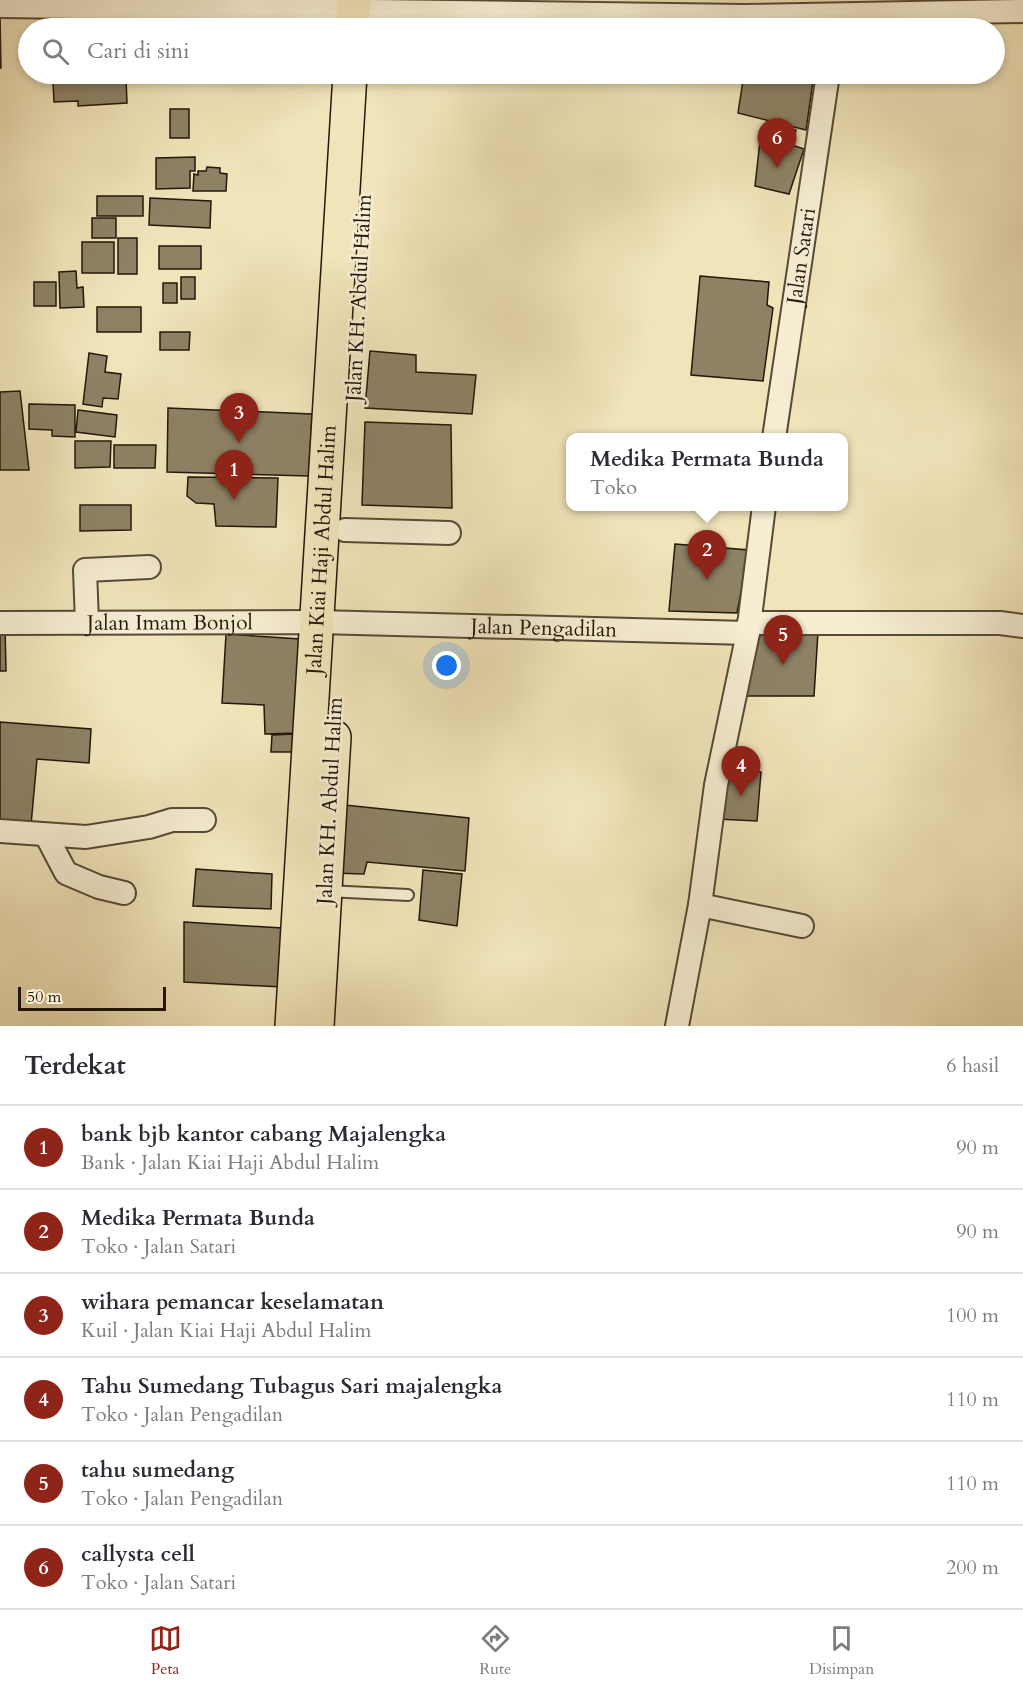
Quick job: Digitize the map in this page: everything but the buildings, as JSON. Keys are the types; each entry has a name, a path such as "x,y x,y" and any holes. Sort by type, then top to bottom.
{"main road":[{"name":"Jalan Kiai Haji Abdul Halim","path":"292,1026 329,622 350,84"},
{"name":"Jalan KH. Abdul Halim","path":"317,1026 325,891 329,622 345,530 371,84"}],"street":[{"path":"0,6 127,4 364,14 593,7 744,8 836,15 1023,11"},
{"name":"Jalan Satari","path":"775,433 827,84"},
{"path":"677,1026 700,905 716,785 749,628 764,511"},
{"path":"345,530 449,533"},
{"path":"87,623 85,570 149,567"},
{"name":"Jalan Imam Bonjol","path":"0,623 329,622"},
{"name":"Jalan Pengadilan","path":"329,622 749,628 1000,623 1023,626"},
{"path":"0,831 86,837 149,827 172,820 204,820"},
{"path":"46,835 66,873 99,887 124,893"},
{"path":"700,905 801,926"}],"lane":[{"path":"325,891 408,895"}],"place":[{"name":"callysta cell","path":"777,168"},
{"name":"wihara pemancar keselamatan","path":"239,443"},
{"name":"bank bjb kantor cabang Majalengka","path":"234,500"},
{"name":"Medika Permata Bunda","path":"707,580"},
{"name":"tahu sumedang","path":"783,665"},
{"name":"Tahu Sumedang Tubagus Sari majalengka","path":"741,796"}]}
